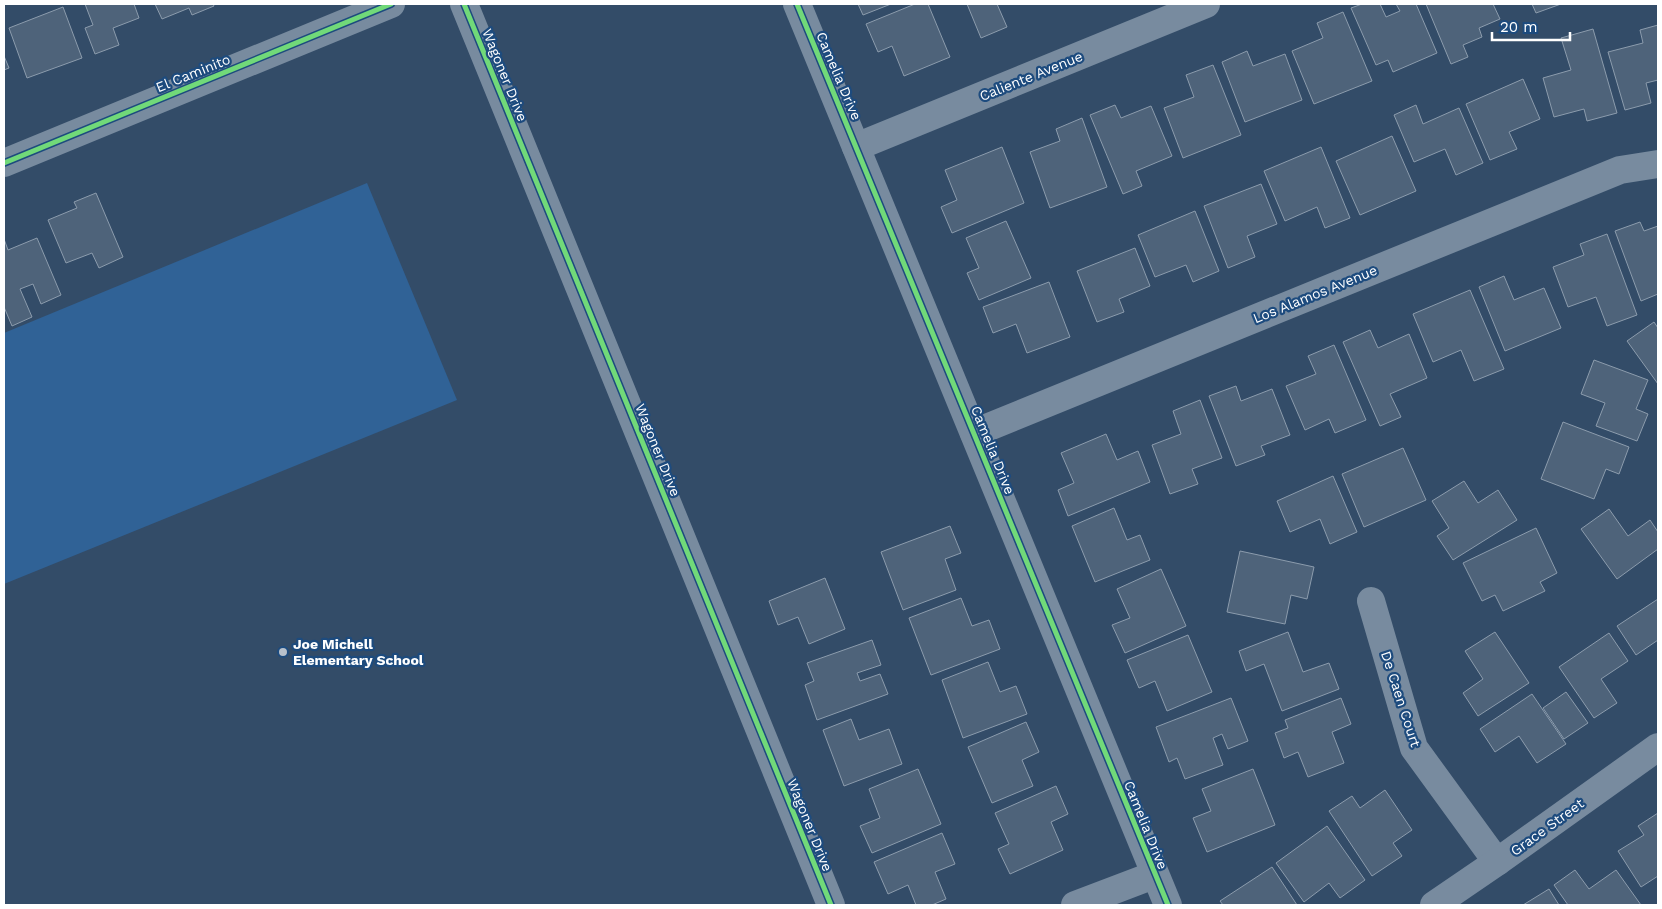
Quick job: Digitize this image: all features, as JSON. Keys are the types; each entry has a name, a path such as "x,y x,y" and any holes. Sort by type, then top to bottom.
{"street":[{"name":"El Caminito","path":"4,163 391,4"},
{"name":"Wagoner Drive","path":"464,4 831,905"},
{"name":"Camelia Drive","path":"797,4 1154,875 1168,905"},
{"name":"Caliente Avenue","path":"856,147 1206,4"},
{"name":"Los Alamos Avenue","path":"974,433 1620,170 1658,164"},
{"name":"De Caen Court","path":"1371,602 1414,748 1497,862"},
{"name":"Grace Street","path":"1434,905 1658,746"},
{"path":"1076,905 1154,875"}],"shaded area":[{"path":"367,183 457,400 4,584 4,333"}],"building":[{"path":"85,4 134,4 139,18 113,28 119,45 95,54 85,28 93,25"},
{"path":"155,4 213,4 214,6 192,15 189,8 162,19"},
{"path":"858,4 891,4 863,15"},
{"path":"915,4 928,4 950,57 904,76 892,46 878,52 866,24"},
{"path":"967,4 997,4 1007,27 981,38"},
{"path":"1362,4 1380,4 1386,17 1400,11 1396,4 1416,4 1437,53 1393,72 1388,60 1376,65 1351,8"},
{"path":"1426,4 1493,4 1500,19 1479,28 1482,37 1463,45 1468,57 1451,64"},
{"path":"1532,4 1561,4 1536,13"},
{"path":"63,7 82,58 27,78 9,28"},
{"path":"1343,12 1372,81 1314,104 1292,51 1323,38 1317,23"},
{"path":"1658,25 1658,80 1646,83 1651,103 1625,110 1608,52 1643,43 1640,30"},
{"path":"1593,29 1617,113 1587,121 1584,109 1554,117 1543,78 1571,70 1561,38"},
{"path":"1247,51 1253,66 1285,54 1302,100 1245,122 1222,62"},
{"path":"4,56 9,68 4,70"},
{"path":"1213,65 1241,135 1183,158 1164,108 1194,97 1186,75"},
{"path":"1523,79 1540,119 1509,132 1517,149 1490,160 1466,104"},
{"path":"1115,105 1121,118 1151,106 1172,156 1136,171 1142,186 1123,194 1090,115"},
{"path":"1416,105 1423,124 1459,108 1483,163 1456,175 1445,149 1414,162 1394,115"},
{"path":"1082,118 1107,187 1050,208 1030,152 1060,141 1056,129"},
{"path":"1392,136 1416,191 1360,215 1336,161"},
{"path":"1002,147 1024,203 952,233 941,207 957,200 945,170"},
{"path":"1321,147 1350,218 1325,228 1317,207 1285,221 1264,171"},
{"path":"1261,184 1277,224 1247,236 1255,257 1228,268 1204,206"},
{"path":"96,193 123,257 99,268 92,253 66,263 48,220 77,208 74,202"},
{"path":"1195,211 1219,271 1193,282 1186,265 1155,277 1138,235"},
{"path":"1006,221 1031,278 979,300 967,273 979,268 966,238"},
{"path":"1640,222 1644,231 1658,226 1658,294 1641,301 1615,231"},
{"path":"1607,234 1637,315 1607,326 1596,297 1568,307 1553,267 1584,255 1580,244"},
{"path":"37,238 61,295 41,304 33,284 20,289 32,317 12,326 4,307 4,239 8,250"},
{"path":"1135,248 1150,286 1119,299 1124,312 1097,322 1077,271"},
{"path":"1504,276 1514,300 1544,288 1561,328 1505,351 1479,287"},
{"path":"1049,282 1070,337 1027,353 1016,324 993,333 983,307"},
{"path":"1470,290 1504,369 1474,381 1461,350 1433,362 1413,314"},
{"path":"1654,322 1658,328 1658,384 1627,341"},
{"path":"1370,330 1378,348 1409,334 1427,378 1390,394 1401,417 1380,426 1343,342"},
{"path":"1334,345 1366,420 1335,433 1329,419 1305,430 1286,386 1316,374 1308,356"},
{"path":"1594,360 1648,380 1636,409 1648,414 1637,441 1596,426 1605,403 1581,394"},
{"path":"1236,386 1241,401 1272,389 1290,435 1261,446 1265,455 1236,466 1209,396"},
{"path":"1200,400 1222,458 1192,469 1198,484 1170,494 1152,445 1181,434 1173,411"},
{"path":"1563,422 1629,447 1619,474 1606,469 1594,499 1541,479"},
{"path":"1106,434 1117,460 1138,451 1150,482 1068,516 1058,490 1074,483 1061,453"},
{"path":"1403,448 1426,500 1364,527 1342,474"},
{"path":"1333,476 1357,532 1330,544 1320,519 1290,532 1277,501"},
{"path":"1464,481 1478,503 1498,490 1517,520 1453,560 1437,536 1449,528 1432,501"},
{"path":"1114,508 1127,540 1140,535 1150,560 1095,582 1072,526"},
{"path":"1609,509 1628,536 1650,520 1658,532 1658,549 1617,579 1581,529"},
{"path":"950,526 961,553 945,559 956,590 903,610 881,552"},
{"path":"1536,528 1557,573 1540,582 1545,591 1503,611 1495,595 1482,601 1463,563"},
{"path":"1240,551 1314,567 1307,599 1291,595 1285,624 1227,612"},
{"path":"1161,569 1186,626 1125,653 1112,625 1130,618 1117,589"},
{"path":"825,578 845,629 809,644 798,617 778,625 769,601"},
{"path":"961,598 972,626 989,620 1000,649 931,675 909,618"},
{"path":"1658,599 1658,640 1636,655 1617,626"},
{"path":"1288,632 1303,672 1329,663 1339,689 1282,711 1264,664 1246,671 1239,651"},
{"path":"1495,632 1529,683 1478,716 1463,693 1483,679 1465,651"},
{"path":"1609,633 1628,661 1601,679 1617,703 1594,718 1559,667"},
{"path":"1188,635 1212,692 1167,711 1155,681 1139,688 1127,660"},
{"path":"872,640 881,665 857,673 860,681 880,674 888,694 817,720 805,685 814,681 807,663"},
{"path":"988,662 1000,692 1016,686 1027,714 963,738 942,680"},
{"path":"1566,692 1588,723 1564,739 1543,708"},
{"path":"1532,694 1566,744 1537,763 1519,736 1495,752 1480,729"},
{"path":"1231,698 1248,741 1228,749 1222,734 1213,738 1223,765 1185,779 1177,758 1169,762 1156,727"},
{"path":"1341,698 1351,724 1332,732 1344,763 1308,777 1298,752 1284,758 1275,733 1288,728 1285,720"},
{"path":"851,719 859,740 889,729 902,764 844,786 823,730"},
{"path":"1026,722 1039,752 1022,760 1033,786 992,803 968,747"},
{"path":"918,769 941,824 872,853 860,826 880,818 869,789"},
{"path":"1253,769 1275,825 1207,852 1193,818 1211,811 1202,789"},
{"path":"1056,786 1068,814 1051,822 1063,850 1010,874 998,849 1009,844 995,813"},
{"path":"1385,790 1412,830 1393,843 1402,856 1372,876 1329,811 1352,796 1360,808"},
{"path":"1658,813 1658,876 1641,887 1618,851 1644,835 1638,826"},
{"path":"1327,826 1365,880 1340,898 1329,883 1304,902 1276,863"},
{"path":"942,833 955,864 935,872 946,899 932,905 916,905 908,885 888,894 874,862"},
{"path":"1272,867 1297,905 1223,905 1220,901"},
{"path":"1575,870 1589,889 1616,870 1641,905 1568,905 1554,885"},
{"path":"1549,889 1559,905 1523,905"}],"cycle path":[{"path":"4,163 391,4"},
{"path":"464,4 831,905"},
{"path":"797,4 1168,905"}],"place":[{"name":"Joe Michell Elementary School","path":"283,652"}]}
